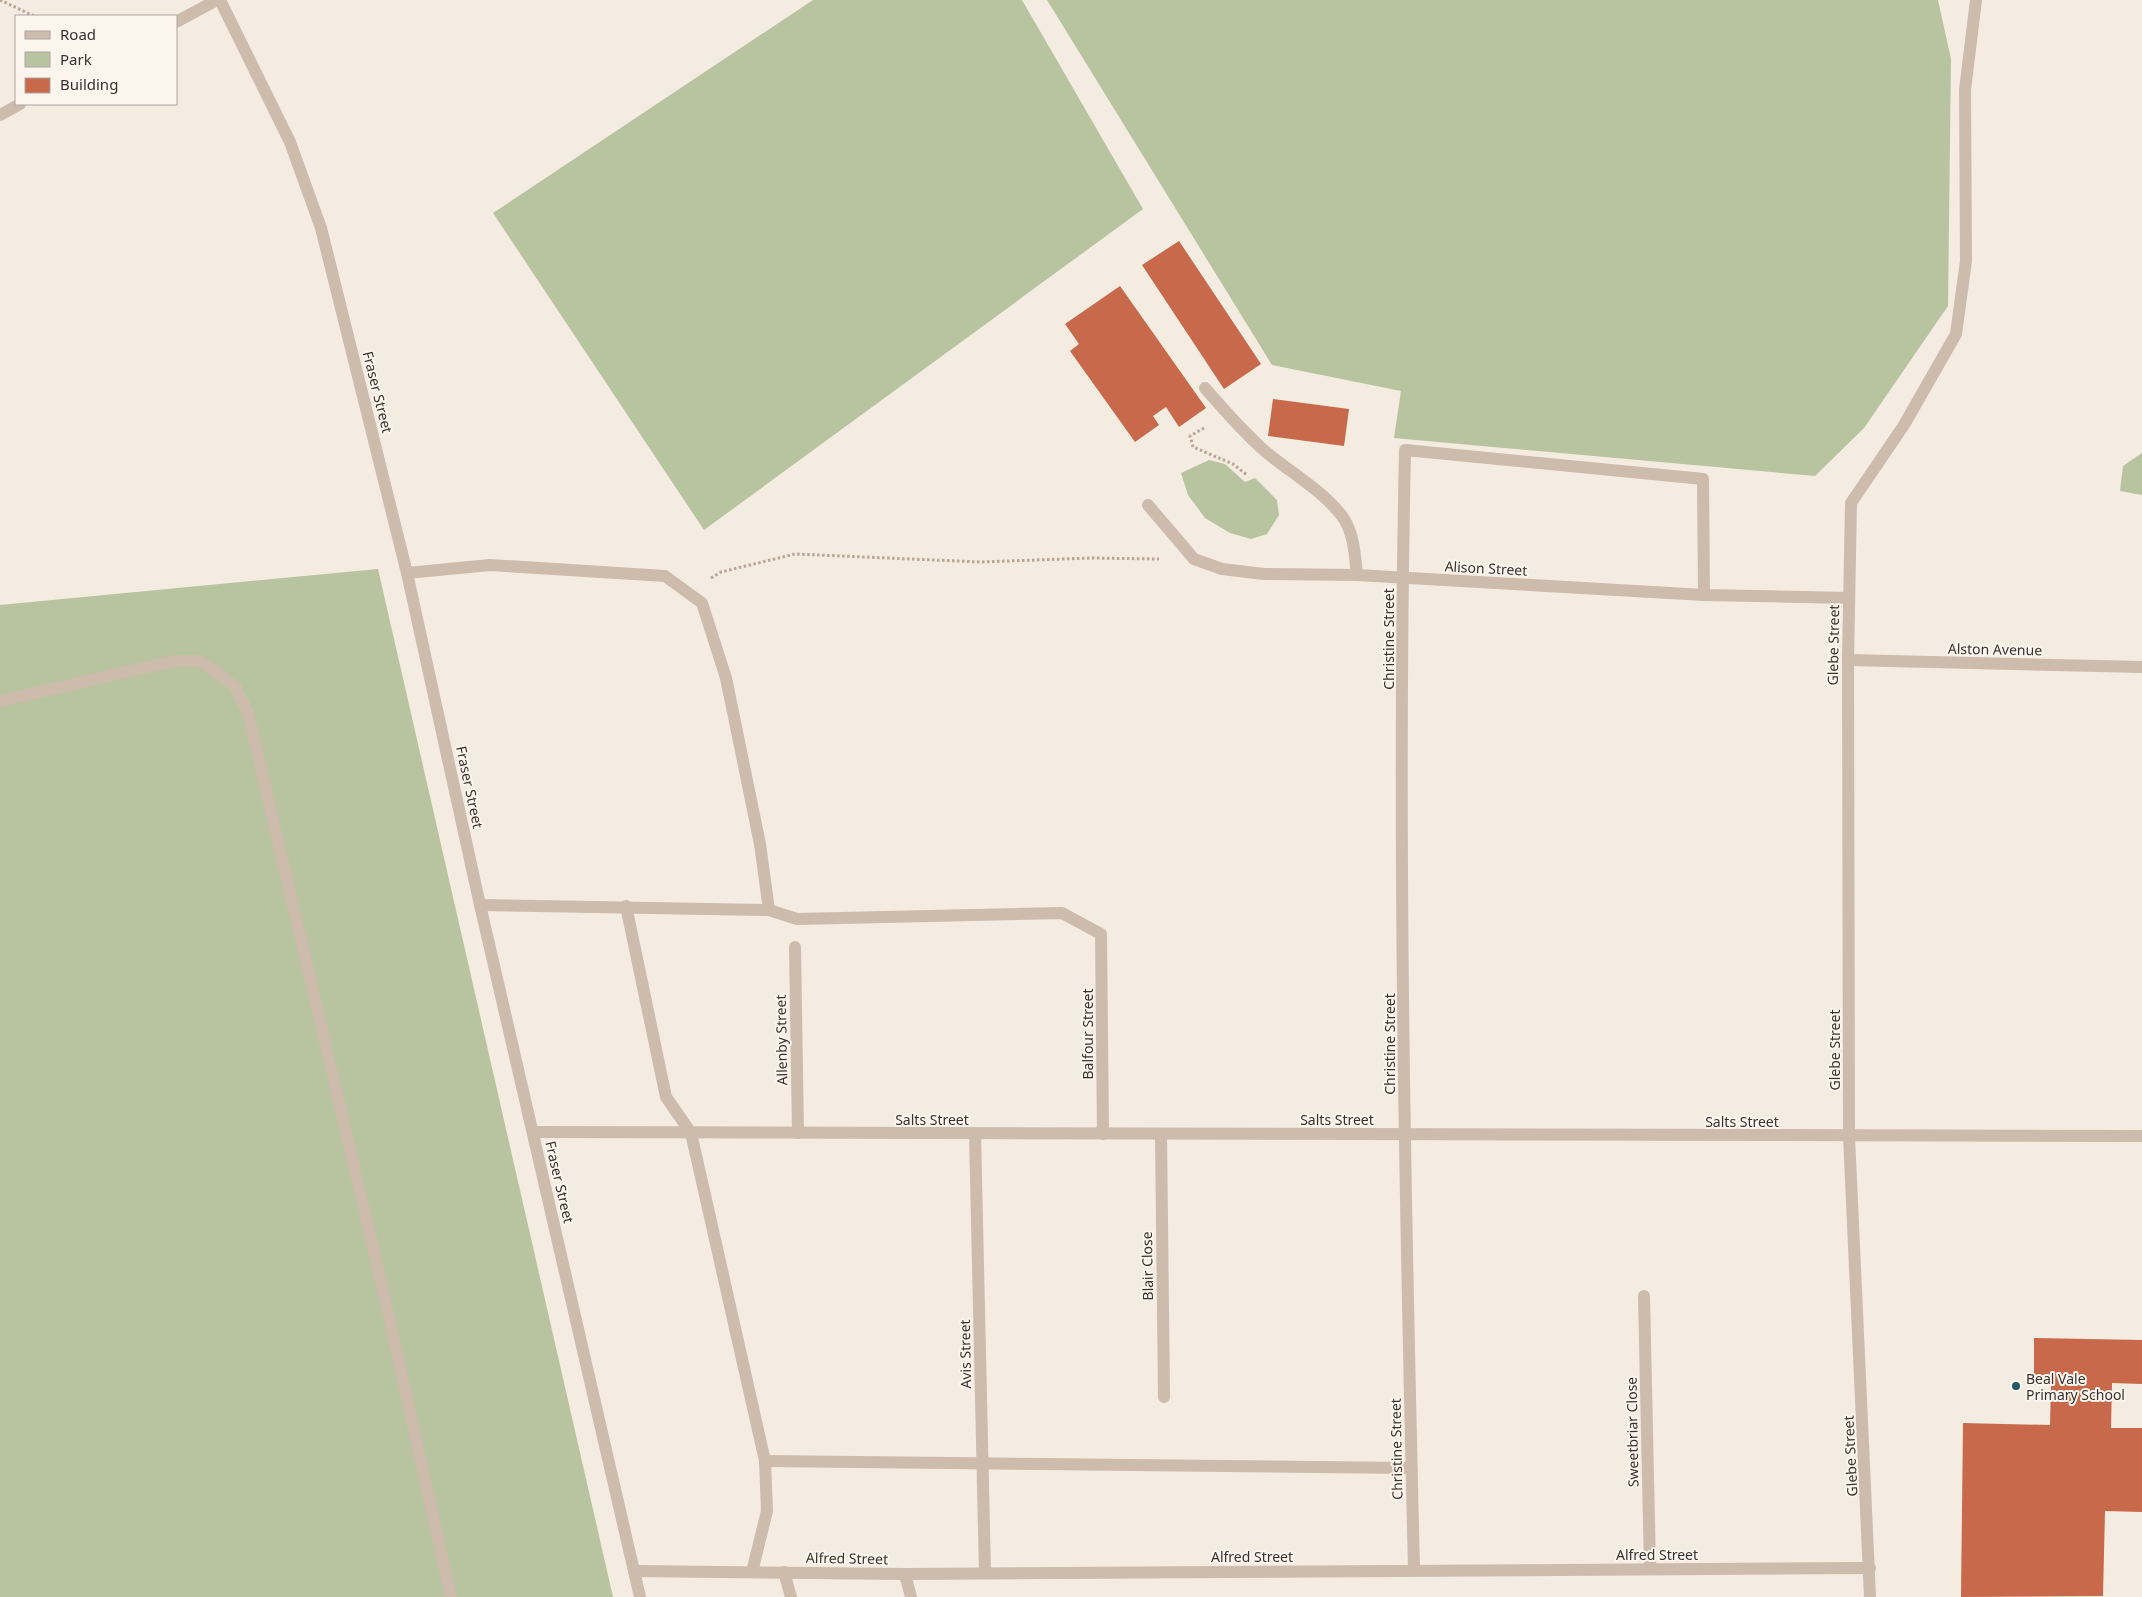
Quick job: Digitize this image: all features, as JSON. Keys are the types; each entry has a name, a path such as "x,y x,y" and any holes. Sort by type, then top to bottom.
{"street":[{"path":"178,21 219,0"},
{"name":"Fraser Street","path":"219,0 290,142 321,228 407,573 480,905 640,1597"},
{"name":"Glebe Street","path":"1870,1597 1849,1136 1848,660 1851,503 1904,425 1956,334 1966,261 1965,90 1976,0"},
{"path":"0,114 18,105"},
{"path":"1205,388 1226,413 1265,451 1326,498 1343,517 1354,548 1357,575"},
{"name":"Christine Street","path":"1414,1570 1404,1134 1402,578 1405,450 1704,479 1704,595"},
{"name":"Alison Street","path":"1148,505 1194,559 1222,569 1264,574 1357,575 1704,595 1849,598"},
{"path":"407,573 490,566 665,576 702,603 726,678 760,844 769,910 626,906 480,905"},
{"name":"Alston Avenue","path":"1848,660 2142,667"},
{"path":"0,701 174,662 199,661 235,688 248,713 386,1303 451,1597"},
{"path":"626,906 666,1097 691,1133 765,1461 768,1511 752,1572"},
{"name":"Balfour Street","path":"769,910 797,919 1062,914 1101,934 1103,1134"},
{"name":"Allenby Street","path":"795,947 798,1133"},
{"name":"Salts Street","path":"533,1132 2142,1136"},
{"name":"Avis Street","path":"975,1134 985,1573"},
{"name":"Blair Close","path":"1161,1134 1164,1397"},
{"name":"Sweetbriar Close","path":"1644,1296 1650,1568"},
{"path":"765,1461 1411,1468"},
{"name":"Alfred Street","path":"634,1571 905,1574 1870,1568"},
{"path":"784,1572 791,1597"},
{"path":"905,1574 911,1597"}],"path":[{"path":"0,0 32,15"},
{"path":"1226,413 1190,436 1193,447 1233,464 1248,475"},
{"path":"688,593 721,572 795,554 980,562 1091,558 1194,559"}],"green space":[{"path":"813,0 1022,0 1143,209 704,530 493,213"},
{"path":"1047,0 1938,0 1951,59 1948,306 1864,428 1815,476 1394,438 1401,391 1272,365"},
{"path":"2142,453 2142,495 2120,491 2123,466"},
{"path":"1209,460 1225,464 1245,482 1255,478 1277,500 1279,515 1267,534 1251,539 1230,533 1205,518 1188,495 1181,473"},
{"path":"378,569 613,1597 0,1597 0,605"}],"building":[{"path":"1179,241 1261,364 1224,389 1142,265"},
{"path":"1120,286 1206,408 1179,427 1166,407 1153,416 1159,425 1135,442 1070,351 1079,344 1065,324"},
{"path":"1273,399 1349,409 1344,446 1268,436"},
{"path":"2034,1338 2142,1340 2142,1384 2112,1383 2111,1428 2142,1428 2142,1512 2105,1511 2103,1596 1961,1597 1963,1423 2050,1425 2051,1385 2034,1385"}],"place":[{"name":"Beal Vale Primary School","path":"2016,1386"}]}
